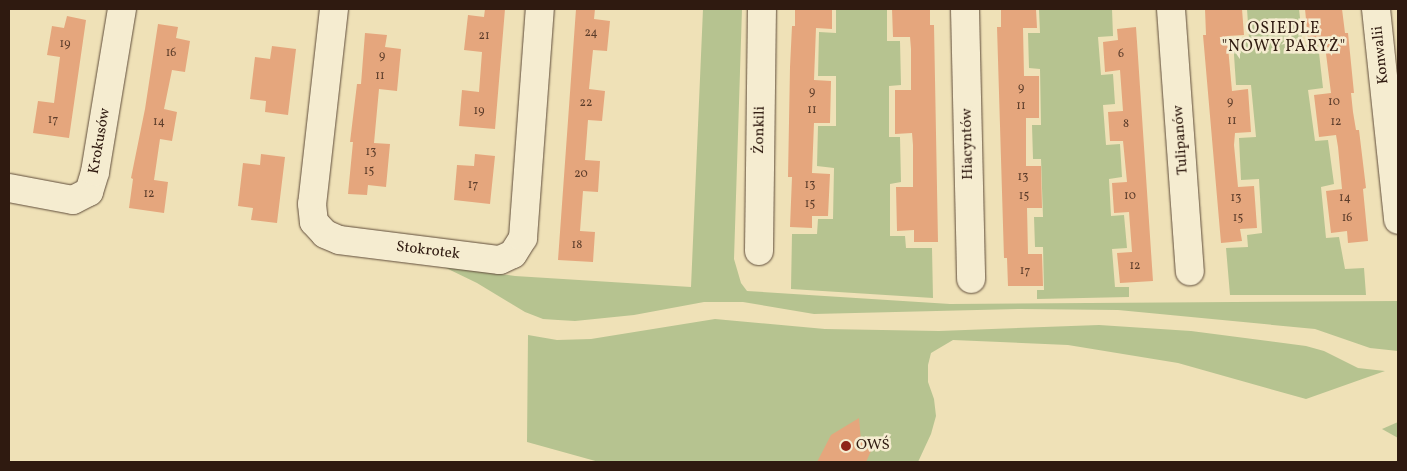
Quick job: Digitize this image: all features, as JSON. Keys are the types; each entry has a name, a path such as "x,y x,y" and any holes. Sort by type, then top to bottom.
{"street":[{"name":"Krokusów","path":"9,188 73,200 89,192 95,172 122,9"},
{"name":"Stokrotek","path":"334,9 312,204 314,222 325,234 338,240 500,260 513,254 523,238 540,9"},
{"name":"Żonkili","path":"759,251 762,9"},
{"name":"Hiacyntów","path":"965,9 971,279"},
{"name":"Tulipanów","path":"1171,9 1190,271"},
{"name":"Konwalii","path":"1376,9 1398,220"}],"green space":[{"path":"703,9 742,9 734,259 741,283 747,291 950,304 1398,301 1398,351 1370,348 1315,329 1118,310 1020,309 814,314 743,302 704,302 634,315 575,321 543,319 525,312 477,283 444,267 515,276 691,287"},
{"path":"836,9 887,9 887,41 900,41 901,85 889,86 889,137 900,137 901,182 890,184 890,236 905,236 906,248 932,248 933,298 791,289 792,234 817,234 818,219 833,219 834,168 817,166 818,126 836,126 836,76 818,76 819,32 836,33"},
{"path":"1039,9 1112,9 1113,36 1098,37 1101,75 1113,74 1115,104 1103,105 1106,145 1120,144 1122,177 1109,179 1111,216 1124,215 1127,248 1112,249 1115,287 1129,287 1129,297 1037,299 1037,290 1044,290 1043,247 1035,247 1034,217 1043,217 1041,159 1033,159 1032,125 1041,125 1040,69 1029,68 1028,33 1040,33"},
{"path":"1247,9 1299,9 1303,45 1318,44 1323,88 1308,90 1315,141 1328,140 1334,184 1321,187 1326,238 1339,237 1345,269 1364,268 1366,295 1230,295 1226,248 1248,247 1247,235 1262,233 1259,179 1241,180 1239,138 1256,137 1251,85 1236,85 1233,40 1249,38"},
{"path":"715,319 825,329 939,331 1099,325 1191,331 1306,346 1324,351 1358,368 1385,371 1306,399 1178,363 1068,345 953,340 931,353 928,365 928,382 934,399 936,416 931,434 918,462 599,462 527,442 528,335 557,340 591,339"},
{"path":"1398,422 1398,438 1382,429"}],"building":[{"path":"485,9 505,9 495,129 459,126 462,90 479,92 482,52 464,50 468,15 484,17"},
{"path":"576,9 595,9 594,19 610,21 607,51 593,50 589,89 605,91 602,121 588,120 585,160 600,161 598,192 583,191 580,231 595,232 593,262 558,260"},
{"path":"795,9 832,9 832,29 816,28 814,80 831,81 830,123 814,123 812,173 830,174 828,216 812,216 812,228 790,227 792,177 788,177 790,67 792,26 795,26"},
{"path":"892,9 930,9 930,25 934,25 938,242 914,242 914,230 897,231 896,187 913,187 913,145 912,133 895,134 895,90 911,90 911,49 910,37 893,37"},
{"path":"1001,9 1036,9 1037,28 1023,28 1024,76 1039,76 1039,118 1026,118 1026,166 1041,166 1042,208 1027,208 1028,254 1042,254 1043,286 1008,286 1007,258 1004,258 997,27 1001,27"},
{"path":"1205,9 1242,9 1244,35 1227,36 1232,91 1248,89 1251,132 1235,133 1234,145 1238,187 1254,186 1257,228 1240,229 1242,241 1221,243 1203,35 1206,35"},
{"path":"1305,9 1342,9 1345,33 1348,33 1354,93 1351,93 1353,112 1356,130 1359,130 1366,188 1363,189 1368,241 1348,243 1347,231 1331,233 1326,191 1342,189 1338,147 1336,135 1319,137 1314,95 1331,93 1324,38 1308,40"},
{"path":"67,16 86,20 69,138 33,133 38,101 54,103 60,57 47,55 52,26 64,28"},
{"path":"158,24 178,27 176,38 190,41 185,72 172,70 164,109 177,112 172,141 160,139 154,180 168,182 164,213 129,208 133,179 131,178 145,109"},
{"path":"1136,27 1153,281 1120,283 1117,253 1132,252 1129,212 1114,213 1112,183 1127,182 1123,141 1110,141 1108,112 1123,111 1120,70 1105,72 1103,42 1118,40 1117,29"},
{"path":"365,33 387,35 385,47 401,49 397,91 379,89 374,143 390,144 386,187 368,185 367,195 348,194 353,142 350,142 357,84 361,84"},
{"path":"272,46 296,49 288,115 265,112 266,101 250,99 255,57 270,59"},
{"path":"261,154 285,157 277,223 251,220 253,208 238,206 243,163 260,165"},
{"path":"475,154 495,156 490,204 454,200 457,165 474,166"},
{"name":"OWŚ","path":"859,418 861,440 871,451 866,462 817,462 831,435"}],"place":[{"name":"OWŚ","path":"846,446"}],"district":[{"name":"OSIEDLE \"NOWY PARYŻ\"","path":"1284,38"}]}
